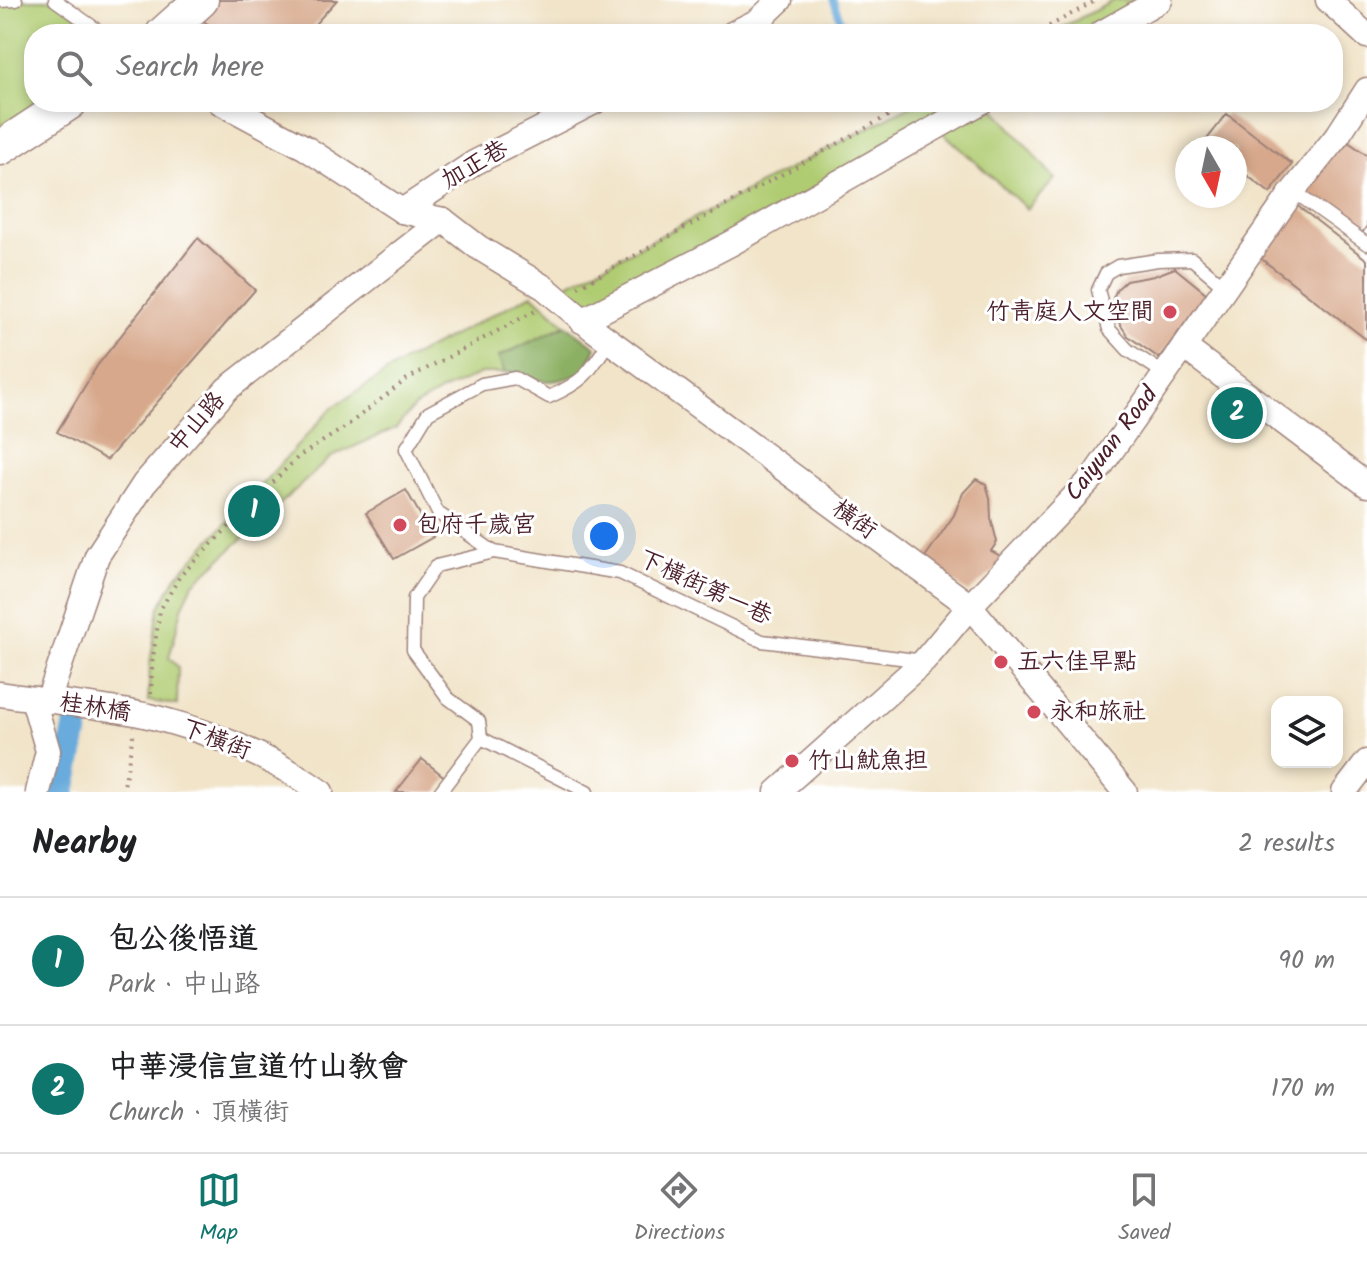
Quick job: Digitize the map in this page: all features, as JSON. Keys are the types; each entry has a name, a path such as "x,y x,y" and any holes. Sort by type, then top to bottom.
{"street":[{"path":"174,24 201,0"},
{"path":"752,24 780,0"},
{"path":"1118,24 1160,0"},
{"path":"1328,0 1367,36"},
{"name":"Caiyuan Road","path":"781,791 924,661 970,606 1093,477 1367,90"},
{"path":"0,148 55,112"},
{"name":"加正巷","path":"239,112 304,147 402,211 443,220"},
{"name":"加正巷","path":"402,211 474,163 574,112"},
{"path":"582,321 732,243 963,112"},
{"name":"橫街","path":"443,220 478,247 551,294 582,321 970,606 1125,792"},
{"name":"中山路","path":"41,700 97,556 144,484 227,389 443,220"},
{"path":"1184,347 1367,485"},
{"path":"0,694 41,700 48,751 38,792"},
{"name":"桂林橋","path":"41,700 143,716"},
{"name":"下橫街","path":"143,716 236,745 298,775 321,792"},
{"path":"1344,792 1367,762"}],"lane":[{"path":"0,1 16,0"},
{"path":"55,0 89,24"},
{"path":"1293,191 1367,244"},
{"path":"1165,374 1128,350 1109,329 1098,290 1106,273 1118,266 1192,259 1225,287"},
{"path":"494,552 438,513 406,449 428,413 482,384 515,378 549,397 568,389 587,377 610,340"},
{"name":"下橫街第一巷","path":"587,792 481,738 479,721 448,698 413,650 414,598 436,566 494,552 620,573 762,641 924,661"},
{"path":"440,792 481,738"}],"path":[{"path":"1053,24 1097,0"},
{"path":"123,792 143,716 160,610 180,576 298,457 344,428 407,379 551,294 894,112"}],"green space":[{"path":"0,0 55,0 89,24 24,24 24,112 55,112 0,148"},
{"path":"1115,0 1152,0 1109,24 1068,24"},
{"path":"899,112 953,112 583,316 554,291"},
{"path":"968,112 998,112 1055,179 1027,209 937,127"},
{"path":"532,294 566,325 499,357 505,373 481,373 442,391 414,407 396,428 331,457 193,584 183,605 169,658 178,667 177,705 148,701 150,663 159,608 176,577 333,407 404,361"},
{"path":"566,325 596,347 584,373 550,381 505,373 498,357"}],"building":[{"path":"201,0 337,0 315,24 208,24 188,12"},
{"path":"1227,114 1292,164 1270,193 1247,175 1247,136 1210,136"},
{"path":"1338,135 1367,155 1367,226 1362,233 1300,190"},
{"path":"1294,203 1367,260 1367,340 1255,254"},
{"path":"198,238 255,290 107,460 57,432 97,366"},
{"path":"1175,268 1207,294 1159,358 1128,336 1114,315 1113,298 1126,281"},
{"path":"976,479 986,484 990,498 997,542 991,551 1008,560 968,592 923,560 954,515 963,493"},
{"name":"包府千歲宮","path":"406,490 433,537 394,559 366,513"},
{"path":"422,759 447,779 437,792 396,792"}],"waterway":[{"path":"833,0 842,24"},
{"path":"63,792 80,709"}],"place":[{"name":"竹青庭人文空間","path":"1170,312"},
{"name":"中華浸信宣道竹山教會","path":"1237,413"},
{"name":"包公後悟道","path":"254,511"},
{"name":"包府千歲宮","path":"400,525"},
{"name":"五六佳早點","path":"1001,662"},
{"name":"永和旅社","path":"1034,712"},
{"name":"竹山魷魚担","path":"792,761"}]}
